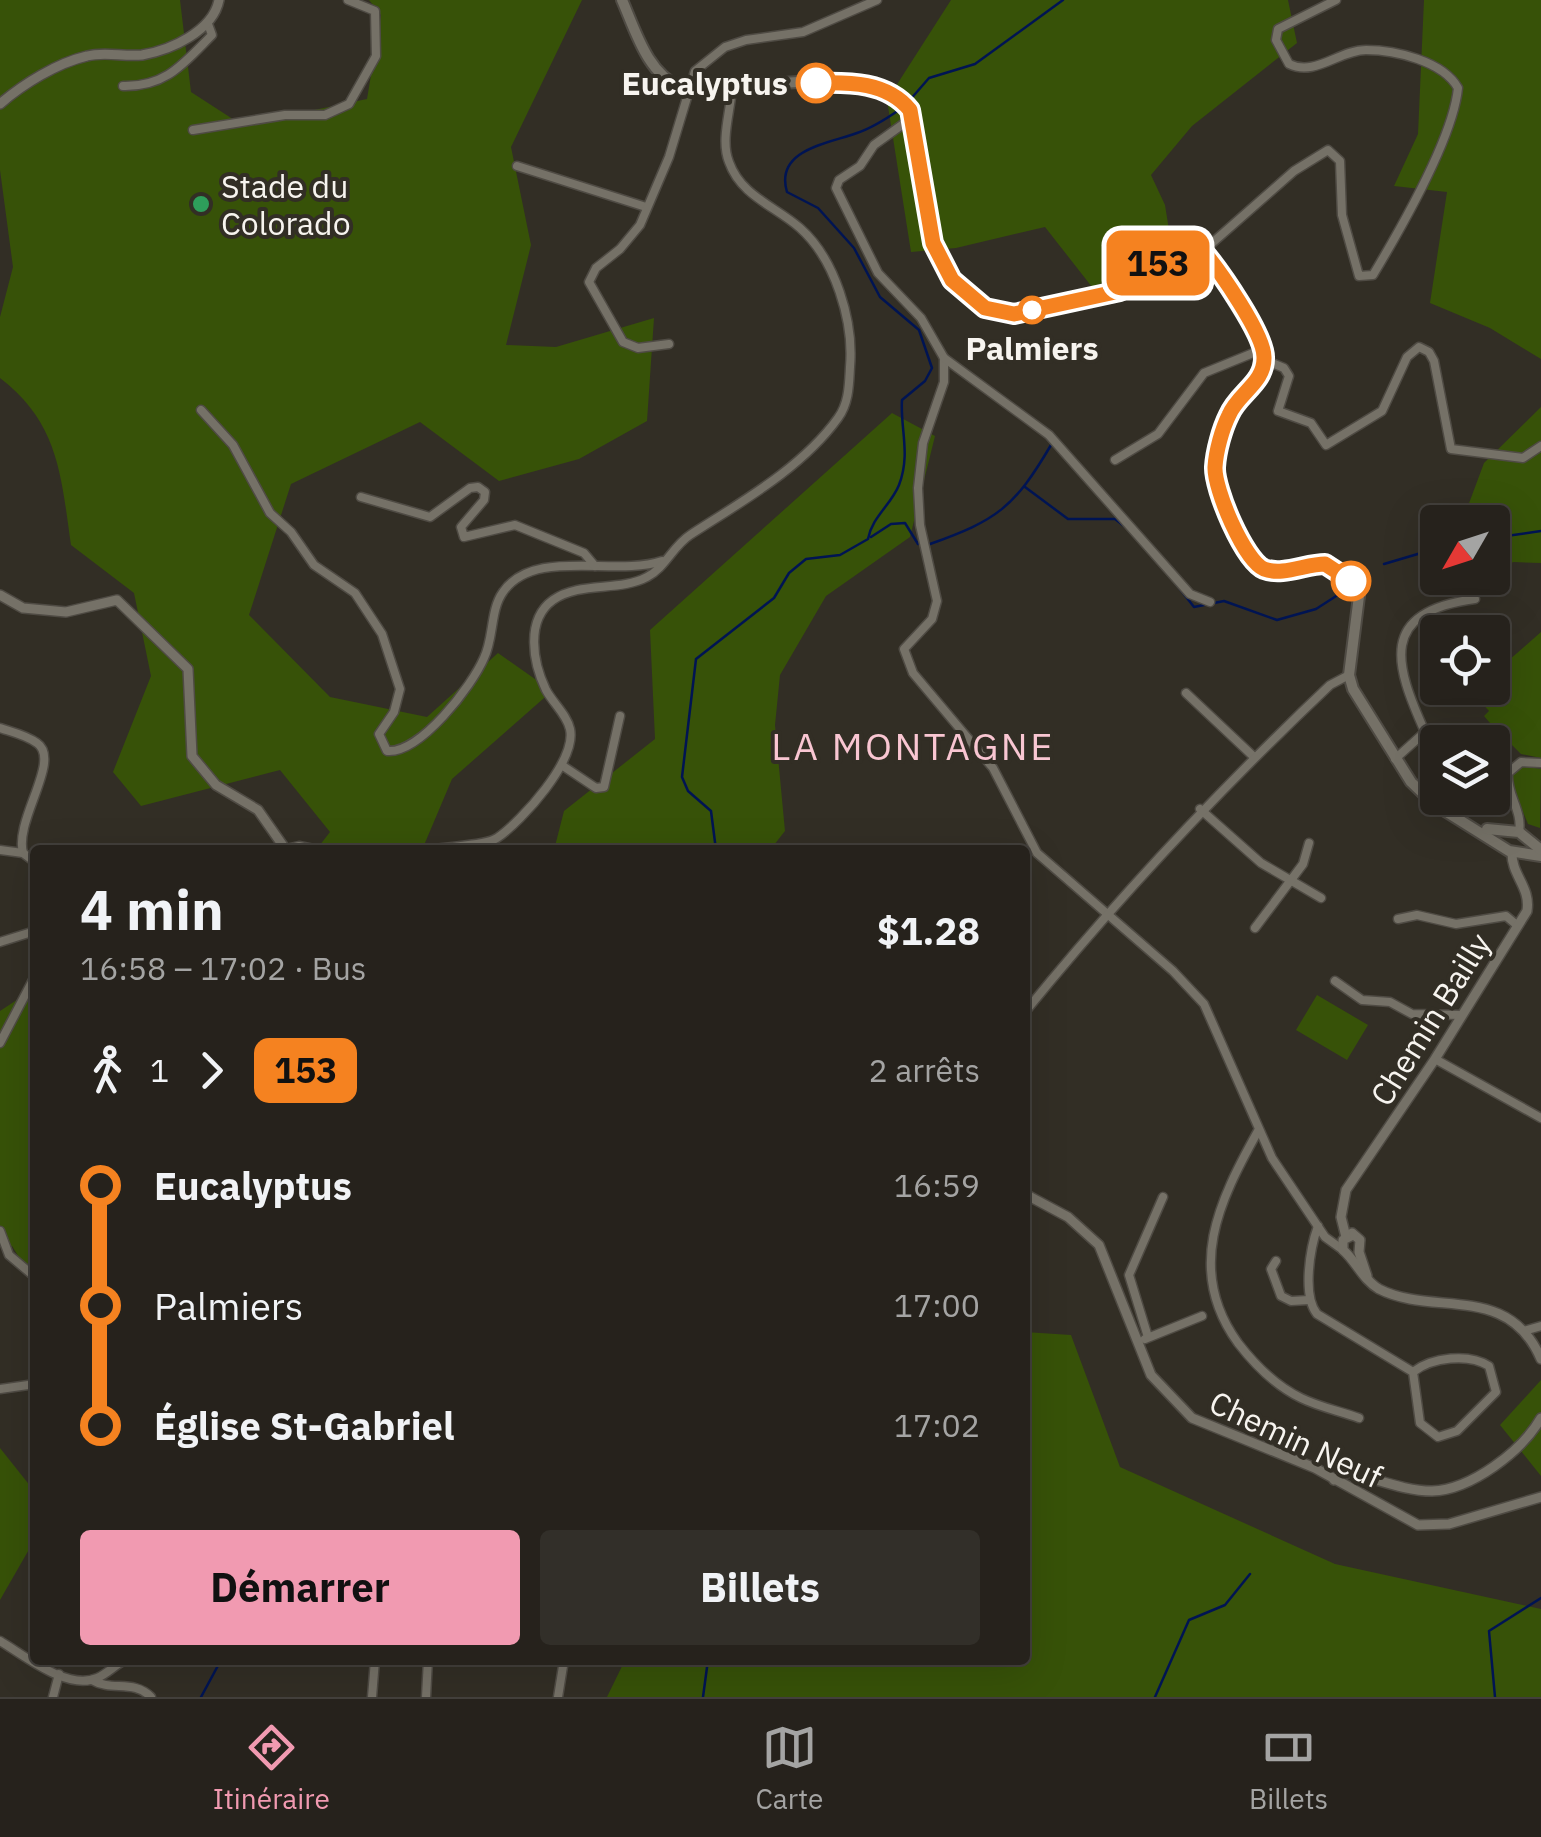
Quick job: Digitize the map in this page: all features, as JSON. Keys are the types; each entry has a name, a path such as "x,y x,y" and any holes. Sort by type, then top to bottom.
{"main road":[{"path":"622,0 654,67 670,83 686,89 838,82 869,86 901,99 912,114 922,198 933,243 952,280 985,308 1014,314 1120,291 1138,282 1177,248 1203,251 1264,354 1256,383 1227,420 1216,461 1218,488 1248,552 1262,568 1274,571 1325,564 1341,571 1356,588 1359,608 1349,675 1364,712 1396,759 1422,794 1513,850 1541,853"},
{"path":"1476,827 1518,835 1541,853"},
{"path":"1513,850 1518,835"},
{"path":"1513,850 1518,835"}],"street":[{"path":"0,104 70,61 89,55 156,51 208,24 220,0"},
{"path":"193,130 285,116 324,115 348,104 378,47 374,11 348,0"},
{"path":"669,344 638,348 624,342 589,282 596,268 632,238 670,156 686,89 695,71 726,47 746,40 803,32 877,0"},
{"path":"1203,251 1294,171 1328,150 1340,161 1342,215 1358,276 1373,275 1390,247 1430,168 1458,88 1452,77 1432,64 1366,50 1306,68 1290,64 1276,40 1278,29 1336,0"},
{"path":"123,86 152,87 181,66 212,34 208,24"},
{"path":"458,845 497,838 563,766 570,749 570,727 538,667 533,633 538,613 554,599 576,590 643,580 688,536 716,521 792,464 838,418 848,399 848,335 828,267 800,228 758,200 729,164 725,148 732,87"},
{"path":"912,114 874,145 860,166 839,180 836,188 878,273 921,318 944,358 1049,435 1193,597 1210,602"},
{"path":"517,166 646,207"},
{"path":"1115,460 1158,434 1204,373 1264,354 1289,376 1277,402 1279,412 1311,423 1326,446 1382,411 1407,356 1419,347 1429,352 1438,374 1450,450 1523,458 1541,446"},
{"path":"944,358 944,382 922,444 918,488 920,524 937,600 932,619 905,646 905,657 913,673 993,768 1037,854 1204,1004 1258,1130 1318,1226 1349,1245"},
{"path":"201,410 233,445 270,514 291,532 314,565 355,593 382,634 400,688 394,712 379,734 387,751 416,741 442,718 484,658 502,593 529,569 642,568 665,560"},
{"path":"361,497 430,517 470,488 478,487 485,492 484,500 461,527 464,537 515,525 584,553 596,566"},
{"path":"0,595 23,608 66,612 109,600 127,606 188,669 192,756 216,784 258,810 282,845"},
{"path":"1396,759 1426,732 1399,671 1403,643 1429,611 1474,599"},
{"path":"1030,1006 1105,912 1200,809 1330,685 1349,675"},
{"path":"1186,693 1254,757"},
{"path":"563,766 596,788 604,788 620,716"},
{"path":"0,728 39,744 46,754 46,767 21,824 23,853"},
{"path":"1518,835 1521,822 1508,790 1508,773 1521,762 1541,763"},
{"path":"1200,809 1256,860 1321,898"},
{"path":"1255,928 1303,864 1309,843"},
{"path":"0,850 23,853 30,858"},
{"name":"Chemin Bailly","path":"1513,850 1512,862 1529,899 1518,926 1436,1059 1360,1167 1342,1207 1349,1245 1368,1280 1392,1293 1502,1314 1524,1331"},
{"path":"1398,919 1417,916 1456,924 1506,916 1518,926"},
{"path":"0,942 30,933"},
{"path":"1335,981 1353,996 1390,1002 1412,1014 1462,1015"},
{"path":"0,1043 30,986"},
{"path":"1436,1059 1541,1118"},
{"path":"1258,1130 1220,1211 1210,1277 1216,1310 1250,1359 1284,1388 1359,1418"},
{"name":"Chemin Neuf","path":"1030,1197 1068,1218 1100,1245 1144,1339 1161,1390 1192,1418 1334,1480 1425,1526 1541,1497"},
{"path":"1163,1197 1129,1275 1144,1339 1202,1316"},
{"path":"1318,1226 1310,1300 1316,1314 1413,1372"},
{"path":"0,1231 9,1256 30,1274"},
{"path":"1276,1260 1270,1269 1281,1296 1291,1301 1310,1300"},
{"path":"1541,1326 1524,1331 1541,1359"},
{"path":"1478,1359 1490,1366 1496,1392 1457,1431 1438,1437 1420,1423 1413,1372 1432,1362 1478,1359"},
{"path":"0,1390 30,1385"},
{"path":"1334,1480 1347,1472 1412,1489 1448,1488 1519,1446 1541,1418"},
{"path":"0,1640 30,1657"},
{"path":"43,1665 59,1674 92,1680 102,1686 140,1688 151,1697"},
{"path":"92,1680 116,1665"},
{"path":"372,1697 375,1665"},
{"path":"426,1697 428,1665"},
{"path":"558,1697 563,1665"},
{"path":"53,1697 59,1674"}],"green space":[{"path":"0,0 180,0 191,92 242,125 367,99 381,15 369,0 582,0 511,147 531,245 506,345 556,347 654,318 647,421 579,459 499,481 420,422 291,484 249,615 330,697 427,717 498,653 552,691 452,779 424,845 320,845 330,832 280,770 141,806 113,772 151,676 134,593 71,545 60,474 46,432 20,395 0,378 0,317 13,267 0,170"},
{"path":"951,0 1288,0 1297,43 1192,126 1151,175 1165,205 1173,255 1092,287 1045,227 956,248 911,252 887,100"},
{"path":"1424,0 1541,0 1541,359 1490,328 1430,303 1447,192 1394,186 1418,134"},
{"path":"1541,407 1541,563 1510,565 1510,505 1468,505 1484,463"},
{"path":"892,413 935,436 910,537 826,596 780,675 775,725 785,831 774,845 555,845 564,811 655,739 650,630"},
{"path":"1541,632 1541,758 1521,754 1510,743 1510,725 1492,725 1484,716 1489,711 1484,705 1510,705 1510,659"},
{"path":"1522,766 1541,769 1540,828 1528,824 1513,788 1513,773"},
{"path":"30,991 30,1275 12,1246 0,1245 0,1011"},
{"path":"1317,995 1368,1025 1347,1060 1296,1030"},
{"path":"1030,1332 1071,1335 1120,1467 1335,1564 1541,1609 1541,1697 607,1697 623,1665 1030,1665"},
{"path":"1541,1380 1541,1476 1500,1425"},
{"path":"0,1448 30,1486 30,1548 0,1600"}],"waterway":[{"path":"909,101 929,78 975,64 1063,0"},
{"path":"715,845 711,811 688,791 682,777 696,659 774,598 789,573 806,559 840,555 868,539 873,524 896,492 902,474 902,400 925,381 932,368 919,330 880,297 854,248 818,208 787,192 785,178 789,166 807,150 868,129 899,110"},
{"path":"930,544 972,527 1002,509 1026,484 1051,445"},
{"path":"1025,487 1068,519 1115,519 1128,529"},
{"path":"871,537 891,524 905,523 918,544"},
{"path":"1510,535 1541,531"},
{"path":"1384,564 1420,553"},
{"path":"1173,580 1194,607 1224,601 1277,620 1316,609 1344,591"},
{"path":"1155,1697 1189,1620 1225,1605 1250,1574"},
{"path":"1495,1697 1489,1631 1541,1598"},
{"path":"201,1697 218,1665"},
{"path":"703,1697 707,1665"}],"bus line":[{"name":"153","path":"816,83 869,86 895,95 910,110 918,132 922,198 933,243 952,280 985,308 999,314 1014,314 1120,291 1138,282 1177,248 1200,248 1259,337 1265,360 1256,383 1238,400 1227,420 1215,470 1220,498 1248,552 1262,568 1274,571 1319,563 1331,565 1351,581"}],"place":[{"name":"Eucalyptus","path":"816,83"},
{"name":"Stade du Colorado","path":"201,204"},
{"name":"Palmiers","path":"1032,310"}],"district":[{"name":"LA MONTAGNE","path":"913,745"}]}
